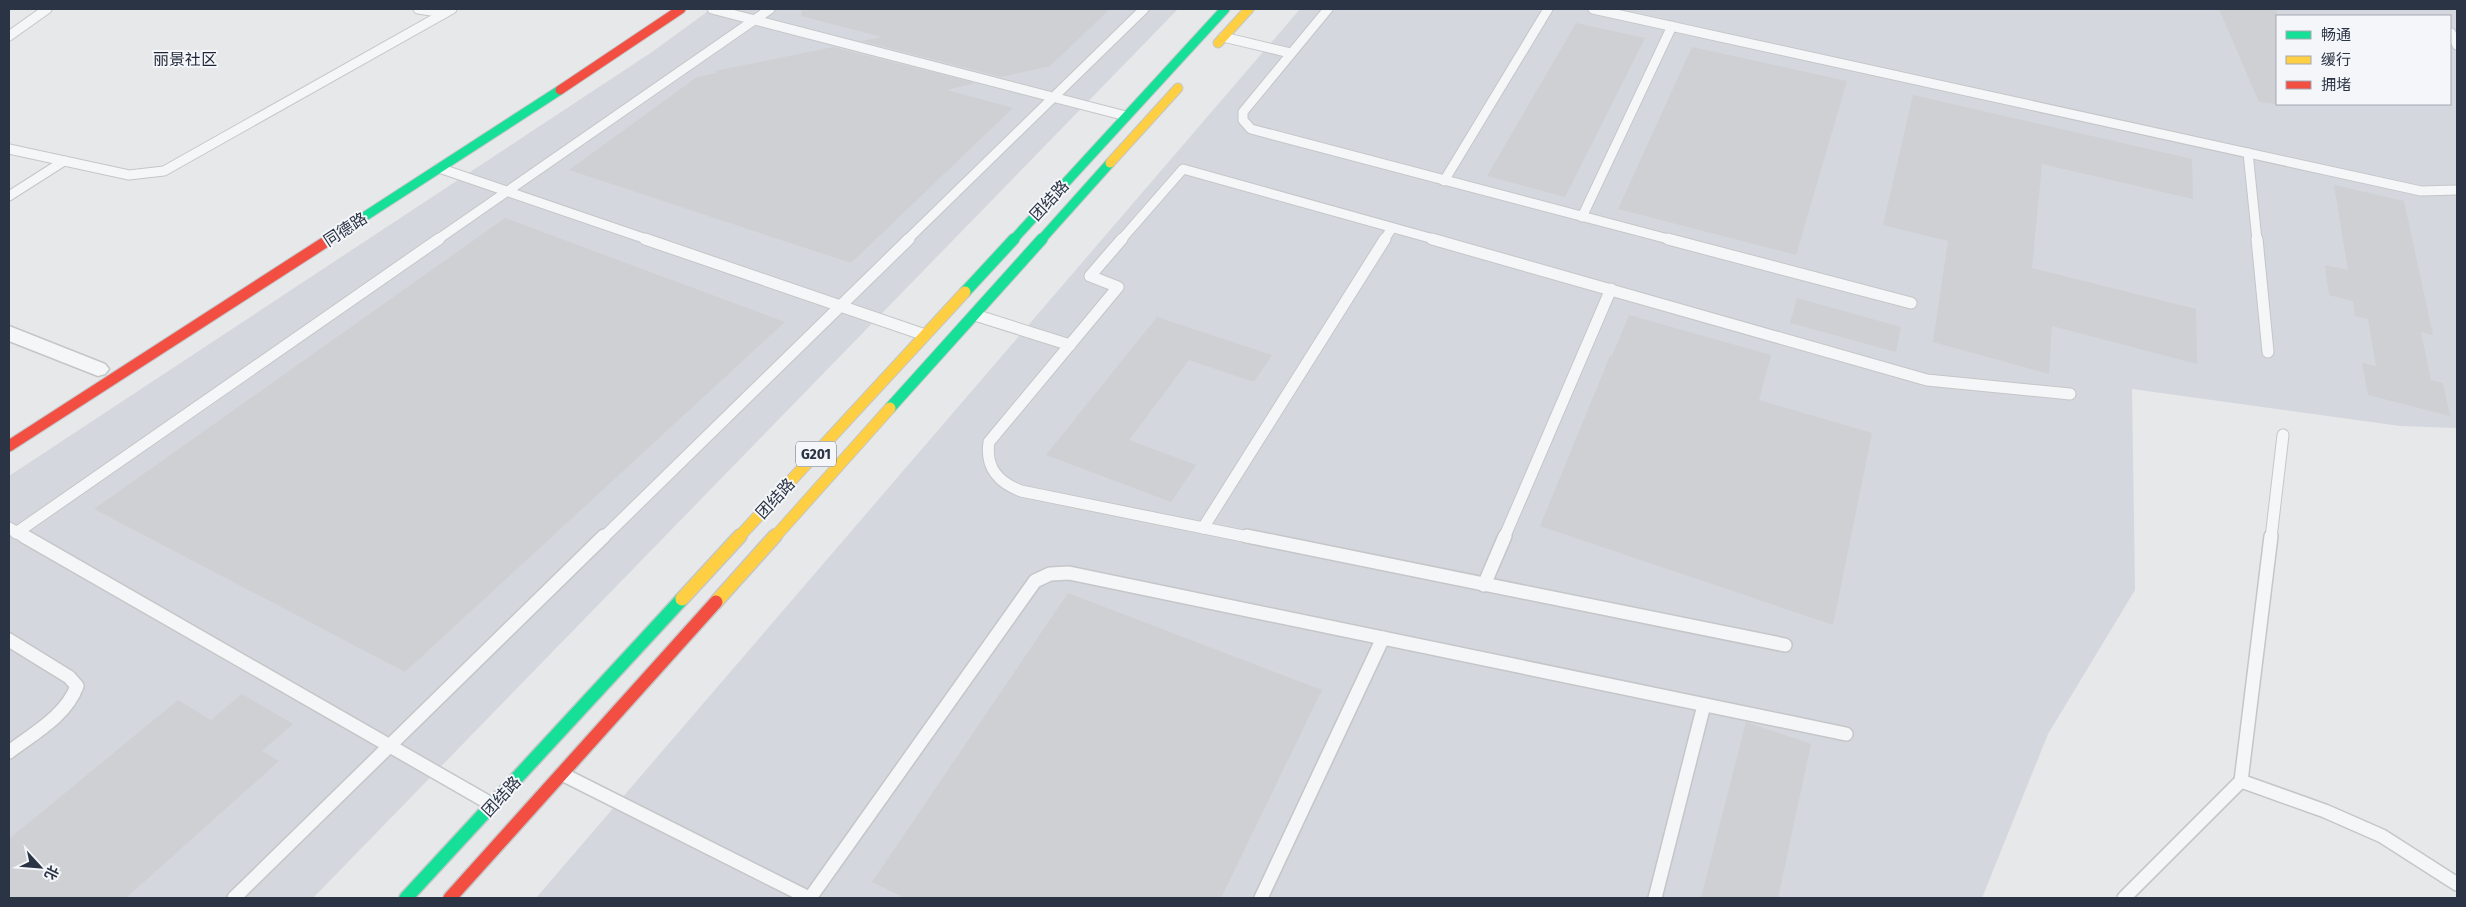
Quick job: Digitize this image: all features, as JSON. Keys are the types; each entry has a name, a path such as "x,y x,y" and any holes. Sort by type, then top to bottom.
{"main road":[{"name":"同德路","path":"9,446 439,168 680,9"},
{"name":"团结路","path":"406,898 1225,9"},
{"path":"1210,52 1249,9"},
{"name":"团结路","path":"450,898 1184,81"}],"street":[{"path":"9,333 95,370"}],"lane":[{"path":"9,36 47,9"},
{"path":"418,9 448,11"},
{"path":"712,9 1126,116"},
{"path":"492,805 12,531 508,192 770,9"},
{"path":"234,898 1144,9"},
{"path":"1328,9 1243,112 1243,120 1251,129 1911,303"},
{"path":"1444,181 1548,9"},
{"path":"1593,9 2421,191 2457,190"},
{"path":"9,149 129,174 164,171 448,11"},
{"path":"1582,217 1672,26"},
{"path":"2451,33 2457,45"},
{"path":"1224,37 1290,53"},
{"path":"2248,153 2268,352"},
{"path":"9,196 64,161"},
{"path":"439,168 925,335"},
{"path":"1785,645 1021,492 1010,487 994,475 987,460 989,442 1118,287 1090,276 1183,169 1612,289 1927,380 2070,394"},
{"path":"1203,528 1392,228"},
{"path":"1484,585 1612,289"},
{"path":"975,315 1070,345"},
{"path":"2124,898 2241,781 2283,435"},
{"path":"562,774 809,898 1035,580 1050,574 1069,573 1846,734"},
{"path":"1261,898 1383,638"},
{"path":"9,640 69,677 77,686 70,702 61,712 9,752"},
{"path":"1655,898 1704,705"},
{"path":"2241,781 2325,811 2382,836 2457,884"}],"shaded area":[{"path":"711,9 1178,9 313,898 9,898 9,476 652,52"},
{"path":"1300,9 2457,9 2457,428 2400,426 2132,389 2135,590 2048,734 1982,898 536,898"}],"building":[{"path":"802,9 1110,9 1050,66 1001,77 861,41 882,37 801,16"},
{"path":"2219,9 2277,9 2276,104 2259,102"},
{"path":"1576,23 1645,38 1565,197 1487,176"},
{"path":"833,47 975,83 947,90 1013,108 851,263 569,170 697,77 716,73 715,71"},
{"path":"1692,47 1847,81 1796,255 1618,209"},
{"path":"1913,95 2192,159 2193,199 2042,164 2032,268 2196,309 2197,364 2052,326 2049,374 1933,342 1948,241 1883,225"},
{"path":"2334,185 2404,201 2433,335 2421,332 2431,380 2443,383 2450,416 2368,395 2362,363 2376,366 2368,319 2355,316 2353,301 2329,295 2325,265 2348,270"},
{"path":"505,218 785,322 405,672 94,509"},
{"path":"1797,298 1901,327 1896,352 1790,323"},
{"path":"1629,315 1771,355 1759,400 1872,433 1833,625 1540,526 1610,356 1612,356"},
{"path":"1157,317 1272,355 1254,382 1189,360 1129,440 1196,465 1171,502 1046,455"},
{"path":"1068,593 1322,690 1221,898 905,898 872,882"},
{"path":"242,694 293,724 262,751 279,761 126,898 9,898 9,839 178,700 211,720"},
{"path":"1746,722 1811,744 1778,898 1701,898"}],"traffic: fast":[{"path":"965,292 1225,9"},
{"path":"353,224 560,90"},
{"path":"890,408 1110,163"},
{"path":"406,898 682,599"}],"traffic: slow":[{"path":"1218,43 1249,9"},
{"path":"1110,163 1178,88"},
{"path":"682,599 965,292"},
{"path":"716,602 890,408"}],"traffic: jam":[{"path":"560,90 681,9"},
{"path":"9,446 353,224"},
{"path":"450,898 716,602"}],"district":[{"name":"丽景社区","path":"185,59"}]}
